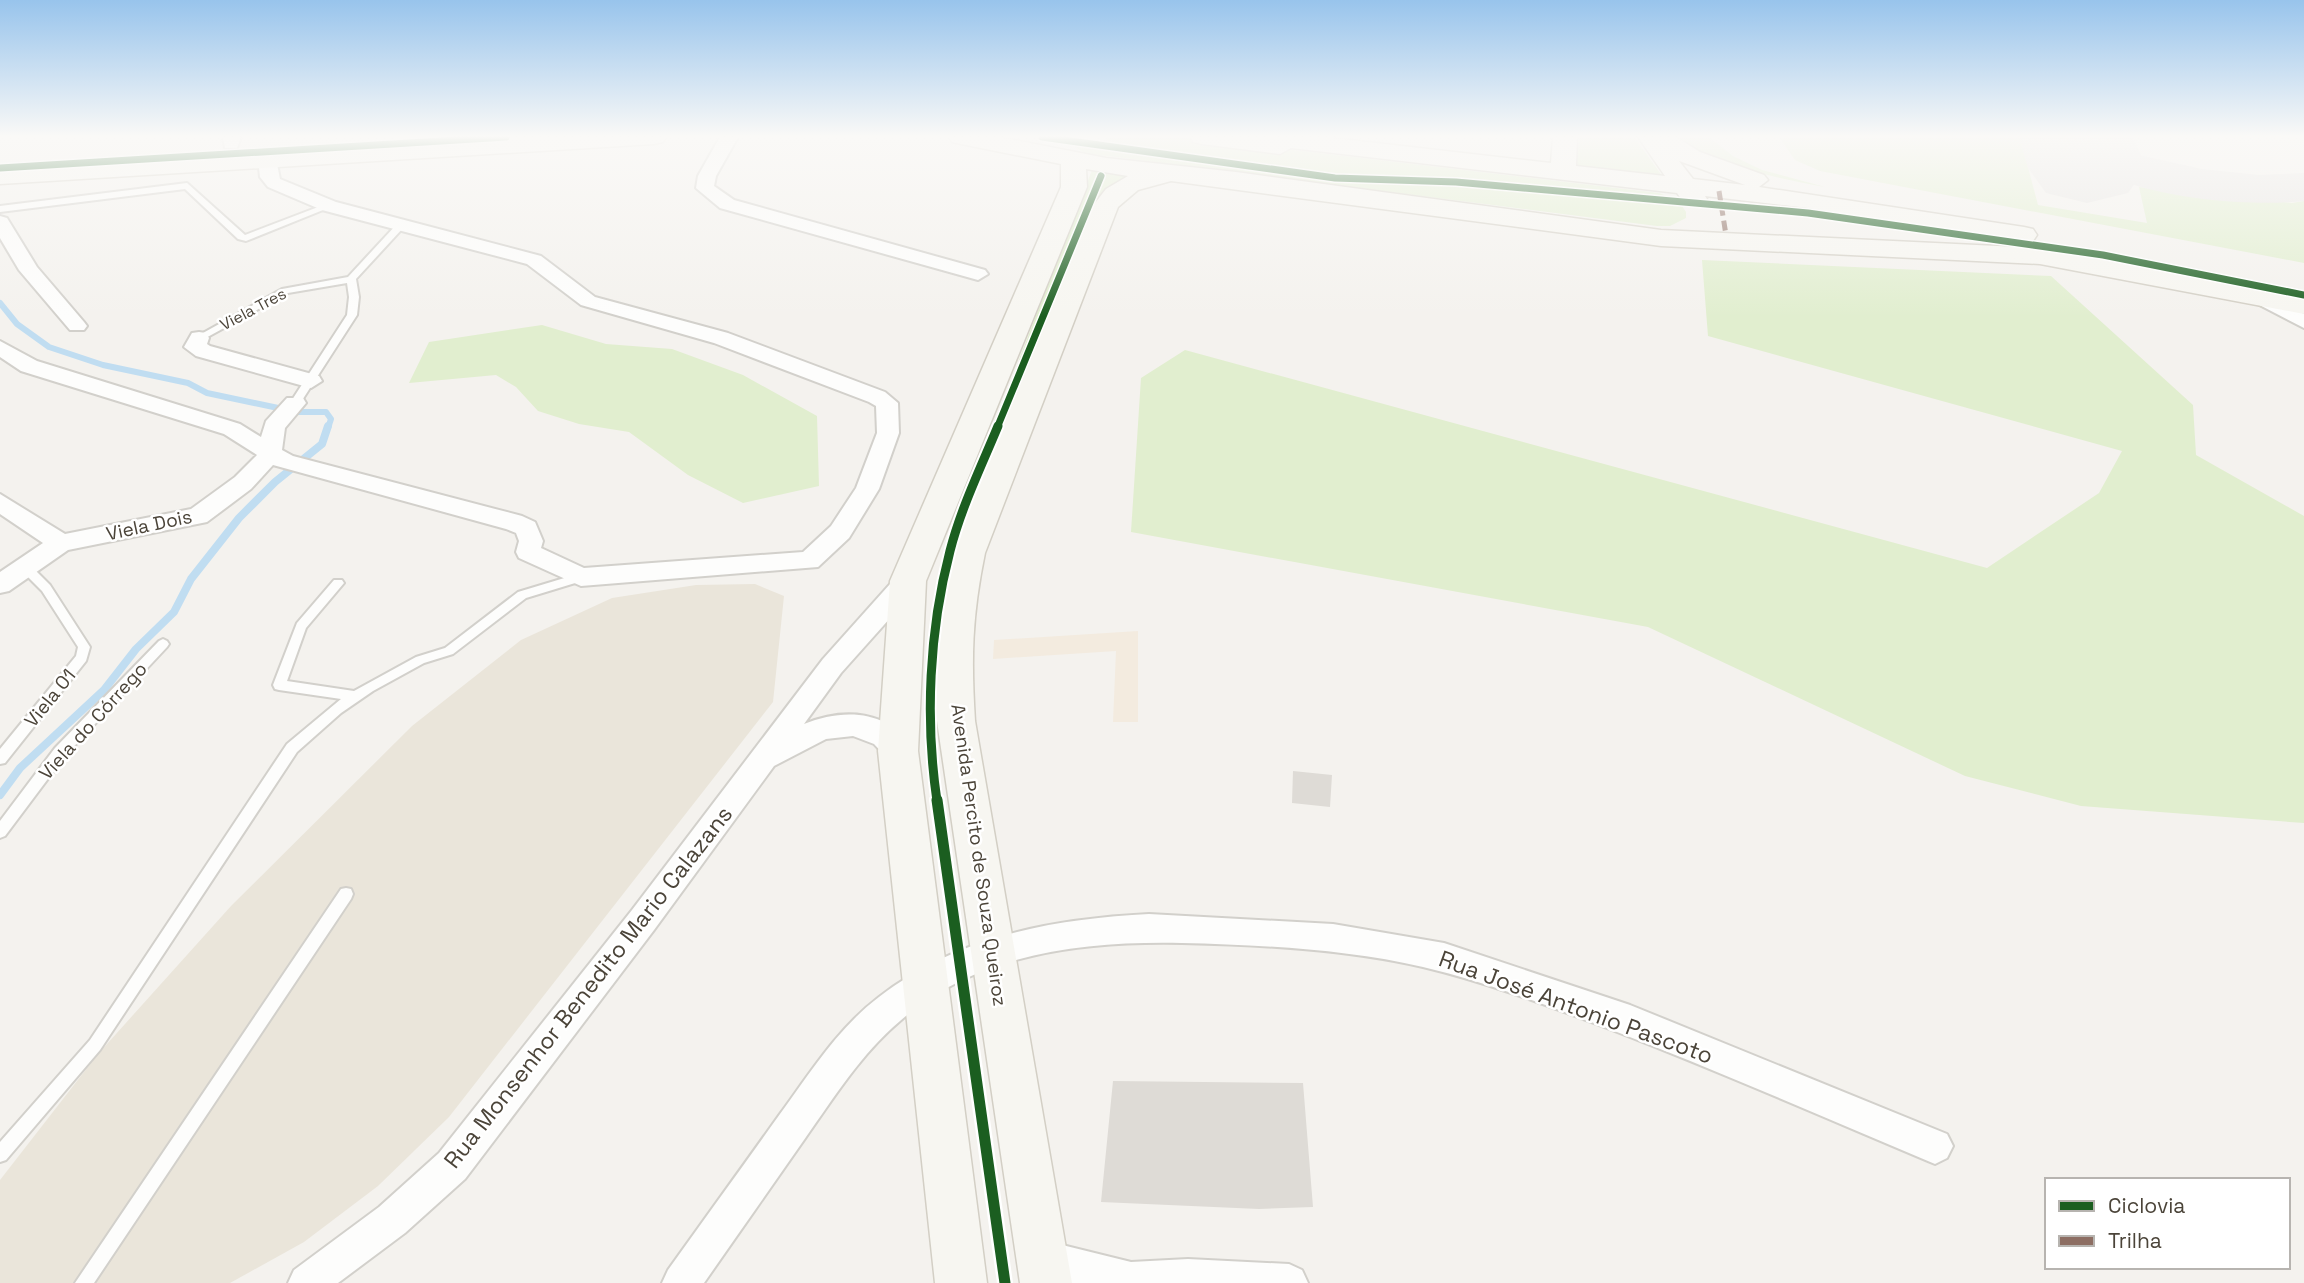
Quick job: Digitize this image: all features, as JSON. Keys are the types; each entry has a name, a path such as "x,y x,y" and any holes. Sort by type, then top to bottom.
{"main road":[{"path":"961,1283 898,751 908,580 1044,197"},
{"name":"Avenida Percito de Souza Queiroz","path":"1044,1271 1004,933 956,722 956,604 968,553 1105,207 1114,197"},
{"path":"1357,197 1661,238 2040,256 2099,267 2155,287 2195,285 2255,295 2303,315"},
{"path":"1425,206 1487,210 1663,231 1688,227 1696,222 1700,214 1691,197"},
{"path":"1717,197 1808,200 1923,216"},
{"path":"1832,197 2304,287"}],"street":[{"path":"0,347 42,371 232,429 277,459 312,471 513,522 526,528 531,541 528,552 581,577 808,561 839,532 867,489 887,433 890,417 887,403 721,338 588,300 568,290 553,271 534,260 400,226 329,206 307,197"},
{"path":"714,197 727,204 978,274"},
{"path":"0,222 29,270 77,326"},
{"path":"199,338 195,347 203,351 311,381"},
{"path":"277,459 274,426 295,403"},
{"name":"Viela Dois","path":"61,543 198,516 277,459"},
{"path":"0,502 61,543 0,584"},
{"name":"Rua Monsenhor Benedito Mario Calazans","path":"307,1283 392,1220 452,1166 643,920 832,666 908,580"},
{"name":"Rua Monsenhor Benedito Mario Calazans","path":"761,761 803,736 836,724 876,729 889,738 898,751"},
{"name":"Rua José Antonio Pascoto","path":"681,1283 846,1051 868,1025 927,982 1004,933 1200,928 1354,940 1443,958 1615,1016 1935,1146"},
{"path":"1044,1271 1129,1282 1265,1282"}],"lane":[{"path":"0,209 99,197"},
{"path":"199,197 241,237 246,238 329,206"},
{"path":"295,403 352,315 354,298 351,279 400,226"},
{"name":"Viela Tres","path":"199,338 285,291 300,286 351,279"},
{"name":"Viela 01","path":"0,759 82,657 84,647 46,588 25,567"},
{"path":"0,1154 95,1045 292,748 355,696 420,660 449,651 486,619 522,595 581,577"},
{"path":"338,583 301,626 279,685 355,696"},
{"name":"Viela do Córrego","path":"0,832 60,752 163,644"},
{"path":"84,1283 346,894"}],"shaded area":[{"path":"755,584 784,596 773,702 449,1117 378,1186 304,1242 230,1283 0,1283 0,1180 98,1054 231,906 412,726 521,640 612,598 696,585"},
{"path":"1138,631 1138,722 1113,722 1116,651 993,659 994,640"}],"green space":[{"path":"1082,197 1089,197 1023,360 1019,360"},
{"path":"1094,197 1098,197 1031,361 1028,360"},
{"path":"1428,197 1585,197 1682,206 1686,212 1686,218 1670,226"},
{"path":"1634,197 1669,197 1679,201"},
{"path":"1956,197 2036,197 2038,205 2147,223 2141,197 2233,197 2292,203 2304,201 2304,263"},
{"path":"1702,260 2051,276 2193,405 2196,455 2304,516 2304,823 2081,806 1965,776 1648,627 1131,532 1141,378 1185,350 1987,568 2099,493 2122,451 1708,336"},
{"path":"542,325 606,344 672,349 743,375 817,416 819,486 743,503 688,475 629,432 579,424 538,411 516,387 496,375 409,383 429,342"}],"building":[{"path":"1293,771 1332,775 1330,807 1292,803"},
{"path":"1113,1081 1303,1083 1313,1207 1259,1209 1101,1202"}],"waterway":[{"path":"0,303 17,324 49,347 103,365 188,383 207,393 297,412 326,412 331,419 328,428"},
{"path":"0,795 20,768 104,690 136,649 174,612 191,579 239,518 275,482 322,444 328,426"}],"marked path":[{"path":"1720,197 1726,235"}],"cycle path":[{"path":"1005,1283 930,753 932,675 940,598 950,551 964,508 1092,197"},
{"path":"1625,197 1808,213 2103,255 2304,295"}]}
